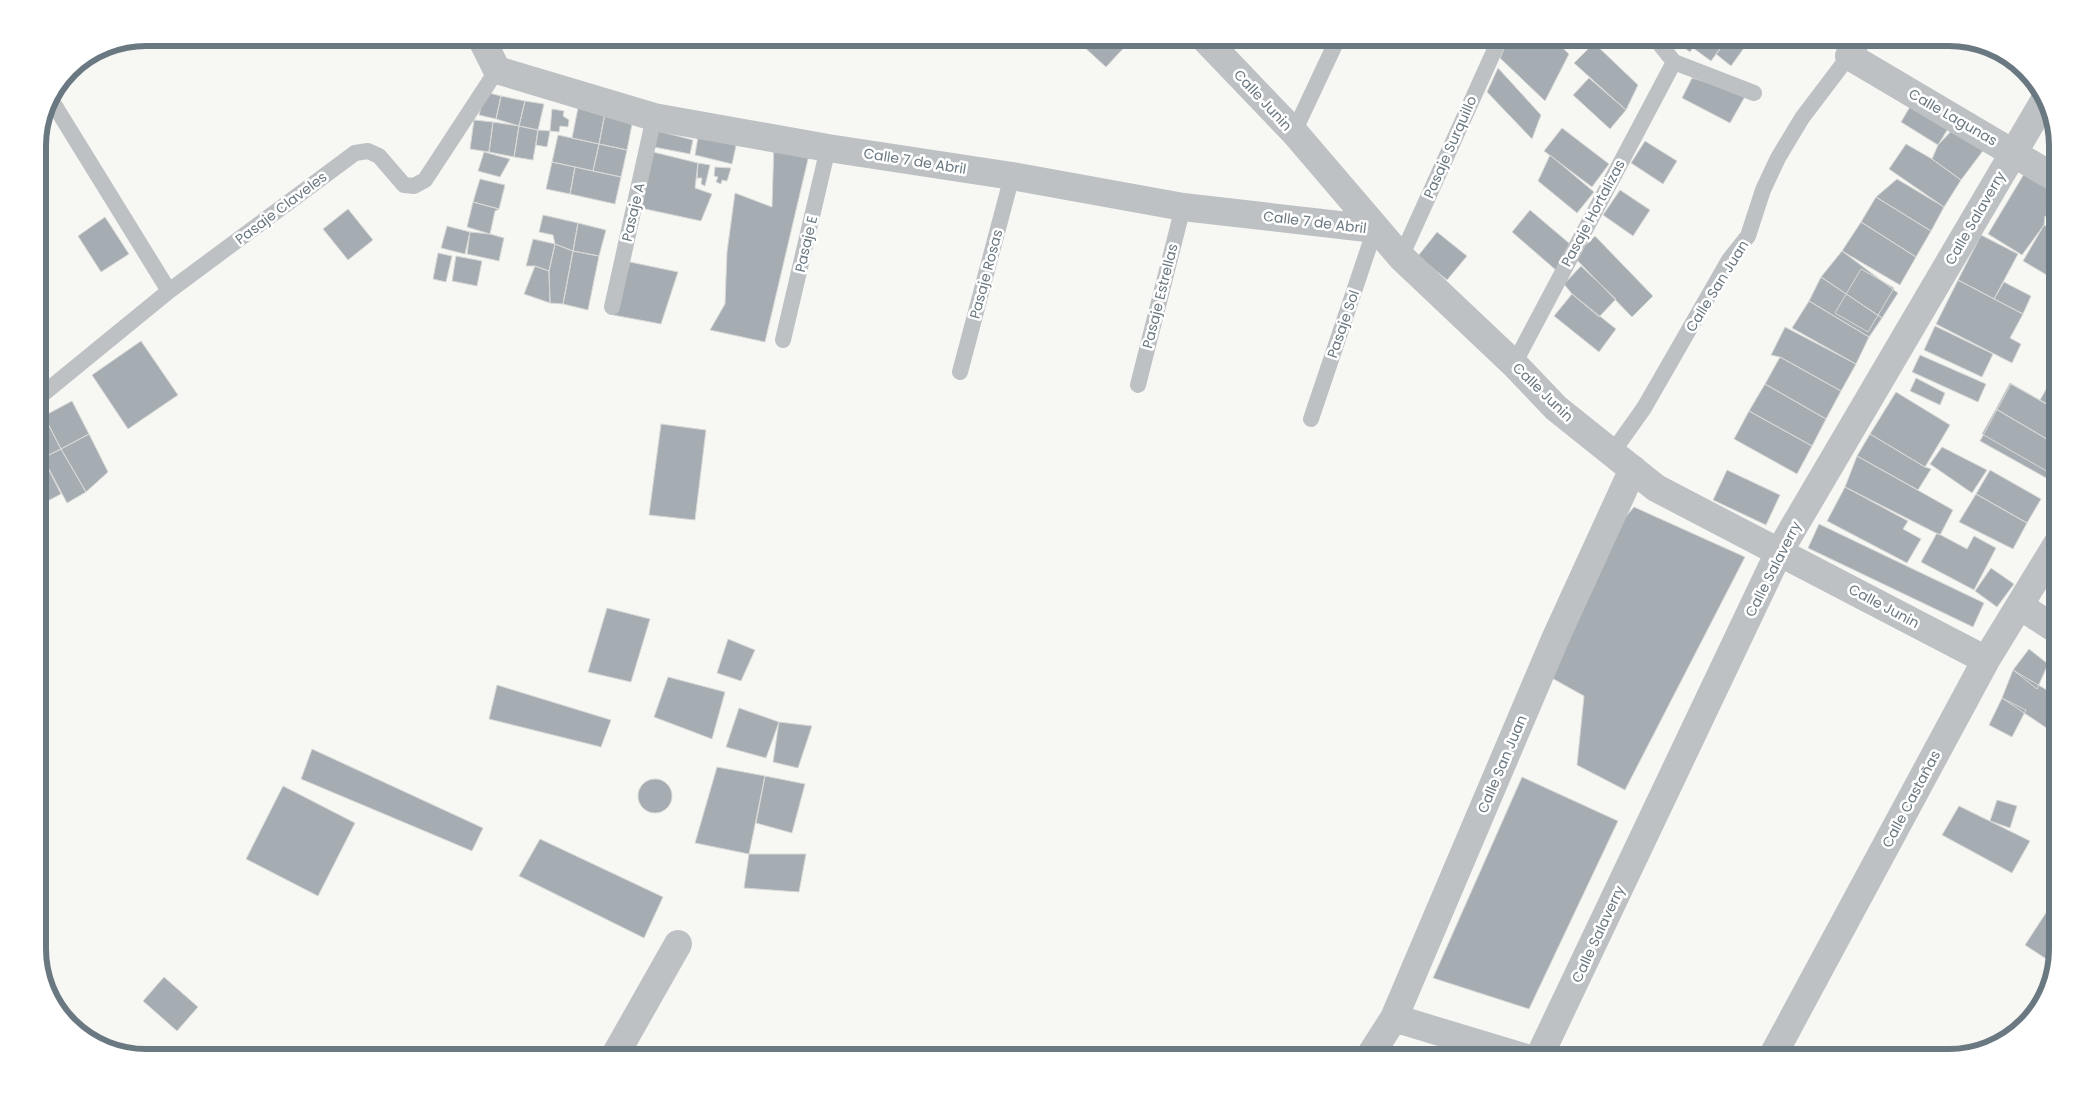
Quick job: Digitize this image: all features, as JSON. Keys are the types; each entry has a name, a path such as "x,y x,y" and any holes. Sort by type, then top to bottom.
{"street":[{"path":"485,46 497,70"},
{"name":"Calle Junin","path":"1212,46 1294,132 1375,229 1401,257 1514,364 1556,408 1656,488 1986,660"},
{"name":"Calle Lagunas","path":"1853,47 2049,174"},
{"name":"Calle 7 de Abril","path":"497,70 654,117 828,148 1012,176 1183,206 1375,229"},
{"name":"Calle Salaverry","path":"1543,1049 1779,552 2040,107"},
{"name":"Calle San Juan","path":"1375,1049 1394,1018 1556,637 1633,469"},
{"name":"Calle Castañas","path":"1777,1049 1986,660 2049,557"},
{"path":"2020,606 2049,625"},
{"path":"619,1049 678,944"},
{"path":"1394,1018 1494,1049"}],"lane":[{"path":"1294,132 1334,46"},
{"name":"Pasaje Surquillo","path":"1401,257 1496,46"},
{"path":"1661,46 1674,62 1754,94"},
{"name":"Calle San Juan","path":"1612,453 1644,408 1729,260 1748,236 1767,182 1778,158 1802,118 1853,47"},
{"name":"Pasaje Hortalizas","path":"1514,364 1674,62"},
{"name":"Pasaje Claveles","path":"46,391 169,291 355,153 368,151 379,156 404,184 414,186 425,180 497,70"},
{"path":"55,106 169,291"},
{"name":"Pasaje A","path":"612,307 654,117"},
{"name":"Pasaje E","path":"783,340 828,148"},
{"name":"Pasaje Rosas","path":"960,372 1012,176"},
{"name":"Pasaje Estrellas","path":"1138,385 1183,206"},
{"name":"Pasaje Sol","path":"1311,419 1375,229"}],"building":[{"path":"1083,46 1126,46 1106,67"},
{"path":"1505,46 1560,46 1569,54 1545,101 1500,58"},
{"path":"1591,46 1597,46 1638,85 1626,110 1574,63"},
{"path":"1682,46 1694,46 1690,52"},
{"path":"1695,46 1722,46 1711,61 1693,48"},
{"path":"1722,46 1745,46 1731,66 1716,54"},
{"path":"1498,68 1541,115 1532,139 1487,92"},
{"path":"1589,78 1626,110 1610,129 1573,95"},
{"path":"1692,78 1747,93 1730,123 1682,98"},
{"path":"485,92 501,96 496,119 479,115"},
{"path":"501,96 525,101 519,126 496,119"},
{"path":"1914,100 1951,124 1938,145 1901,122"},
{"path":"525,101 544,104 538,130 519,126"},
{"path":"578,108 605,113 599,144 572,138"},
{"path":"552,109 564,111 563,116 569,120 568,127 560,126 559,132 550,131"},
{"path":"605,113 633,119 627,150 599,144"},
{"path":"474,120 493,122 489,152 470,149"},
{"path":"493,122 519,126 514,157 489,152"},
{"path":"519,126 538,130 533,160 514,157"},
{"path":"1956,126 1985,148 1961,180 1932,159 1938,145"},
{"path":"1562,128 1609,164 1592,187 1544,151"},
{"path":"538,130 550,131 547,147 536,145"},
{"path":"658,131 693,140 690,154 654,147"},
{"path":"558,135 599,144 593,171 552,162"},
{"path":"698,137 734,139 736,146 732,164 695,155"},
{"path":"1645,141 1677,161 1663,184 1631,163"},
{"path":"774,142 809,155 765,342 710,330 725,304 727,252 735,193 772,207"},
{"path":"599,144 627,150 621,177 593,171"},
{"path":"1906,144 1932,159 1961,180 1944,207 1889,169"},
{"path":"484,152 510,159 500,177 478,171"},
{"path":"653,152 698,163 695,188 712,194 701,221 636,207"},
{"path":"1550,155 1594,192 1577,213 1538,181"},
{"path":"552,162 575,167 570,194 546,189"},
{"path":"698,163 710,165 705,186 701,184 702,178 697,178"},
{"path":"575,167 621,177 615,204 570,194"},
{"path":"715,167 731,168 727,181 722,180 721,184 716,182 718,177 714,176"},
{"path":"2027,169 2049,182 2049,219 2045,216 2044,225 2022,255 1988,234"},
{"path":"480,179 505,185 499,209 473,202"},
{"path":"1897,179 1944,207 1931,231 1876,197"},
{"path":"1620,190 1650,210 1633,236 1603,215"},
{"path":"1876,197 1931,231 1916,257 1861,222"},
{"path":"473,202 499,209 495,211 490,234 467,227"},
{"path":"348,209 373,240 348,260 323,229"},
{"path":"1530,210 1570,244 1557,271 1512,232"},
{"path":"543,215 578,223 573,251 555,244 553,235 539,232"},
{"path":"105,217 129,254 101,272 78,236"},
{"path":"1861,222 1916,257 1900,285 1842,251"},
{"path":"578,223 606,230 599,256 573,251"},
{"path":"2044,225 2049,228 2049,276 2023,261"},
{"path":"447,226 470,232 465,254 441,248"},
{"path":"470,232 490,234 504,238 499,261 467,254"},
{"path":"1437,232 1467,256 1447,280 1418,256"},
{"path":"1981,235 2018,254 1994,299 1958,280"},
{"path":"1595,236 1653,296 1632,317 1574,257"},
{"path":"533,239 555,244 549,271 535,266 526,266"},
{"path":"555,244 573,251 563,304 550,303 549,271"},
{"path":"573,251 599,256 588,310 563,304"},
{"path":"1842,251 1898,293 1882,318 1821,277"},
{"path":"438,253 452,256 446,282 433,279"},
{"path":"456,256 482,261 477,286 452,281"},
{"path":"630,262 678,272 661,324 613,315"},
{"path":"535,266 549,271 550,303 524,294"},
{"path":"1581,266 1616,299 1599,317 1572,294 1564,284"},
{"path":"1861,269 1894,288 1868,332 1835,313"},
{"path":"1821,277 1882,318 1869,337 1809,301"},
{"path":"1958,280 2023,314 2010,338 2021,344 2012,363 1936,324"},
{"path":"2004,282 2031,296 2023,314 1994,299"},
{"path":"1572,294 1616,329 1599,352 1554,316"},
{"path":"1809,301 1869,337 1856,364 1792,328"},
{"path":"1935,326 1993,354 1982,377 1924,350"},
{"path":"1785,327 1856,364 1841,391 1780,357 1771,355"},
{"path":"141,341 178,395 128,429 92,375"},
{"path":"1920,355 1986,384 1978,402 1912,372"},
{"path":"1780,357 1841,391 1826,419 1765,384"},
{"path":"1916,378 1945,393 1940,405 1910,391"},
{"path":"2010,383 2049,405 2049,440 1996,409"},
{"path":"1765,384 1826,419 1812,446 1749,411"},
{"path":"2011,384 2049,405 2049,480 1980,441"},
{"path":"2049,384 2049,405 2040,400"},
{"path":"1896,392 1950,425 1925,467 1870,434"},
{"path":"72,401 89,434 61,449 46,420 46,415"},
{"path":"1996,409 2049,440 2049,472 1982,434"},
{"path":"1749,411 1812,446 1797,474 1734,439"},
{"path":"46,420 61,449 46,456"},
{"path":"661,424 706,430 695,520 649,515"},
{"path":"89,434 108,472 86,492 61,449"},
{"path":"1870,434 1931,469 1918,490 1857,456"},
{"path":"1942,447 1987,470 1972,493 1930,464"},
{"path":"61,449 86,492 67,503 46,464 46,456"},
{"path":"1857,456 1953,510 1940,535 1845,487"},
{"path":"46,464 61,494 46,502"},
{"path":"1727,470 1780,495 1766,525 1713,500"},
{"path":"1990,470 2041,499 2027,523 1976,494"},
{"path":"1845,487 1908,521 1903,529 1921,539 1907,563 1827,521"},
{"path":"1976,494 2027,523 2013,549 1959,522"},
{"path":"1634,507 1745,557 1625,790 1577,765 1584,696 1550,677 1608,538"},
{"path":"1819,524 1984,603 1973,627 1808,548"},
{"path":"1937,533 1967,549 1974,536 1996,548 1974,590 1921,562"},
{"path":"1991,568 2014,584 1997,607 1975,591"},
{"path":"607,608 650,619 631,682 588,672"},
{"path":"728,639 755,650 741,681 717,673"},
{"path":"2029,649 2048,664 2037,689 2013,670"},
{"path":"2013,670 2049,691 2049,730 2002,698"},
{"path":"668,677 725,692 712,739 654,717"},
{"path":"497,685 611,720 601,747 489,719"},
{"path":"2002,698 2026,710 2012,737 1989,725"},
{"path":"739,708 779,722 766,758 726,747"},
{"path":"779,722 812,726 798,768 773,762"},
{"path":"312,749 483,828 472,851 301,779"},
{"path":"717,767 765,776 749,854 695,843"},
{"path":"765,776 805,784 792,833 756,823"},
{"path":"1522,777 1618,821 1529,1009 1433,978"},
{"path":"655,779 667,784 672,796 667,808 655,813 643,808 638,796 643,784"},
{"path":"283,786 355,823 318,896 246,859"},
{"path":"1997,800 2017,806 2010,828 1990,821"},
{"path":"1959,806 2030,841 2012,873 1942,835"},
{"path":"540,839 663,897 644,938 519,876"},
{"path":"749,854 806,854 799,892 744,888"},
{"path":"2049,908 2048,960 2025,945"},
{"path":"164,977 198,1007 177,1031 143,1001"}]}
